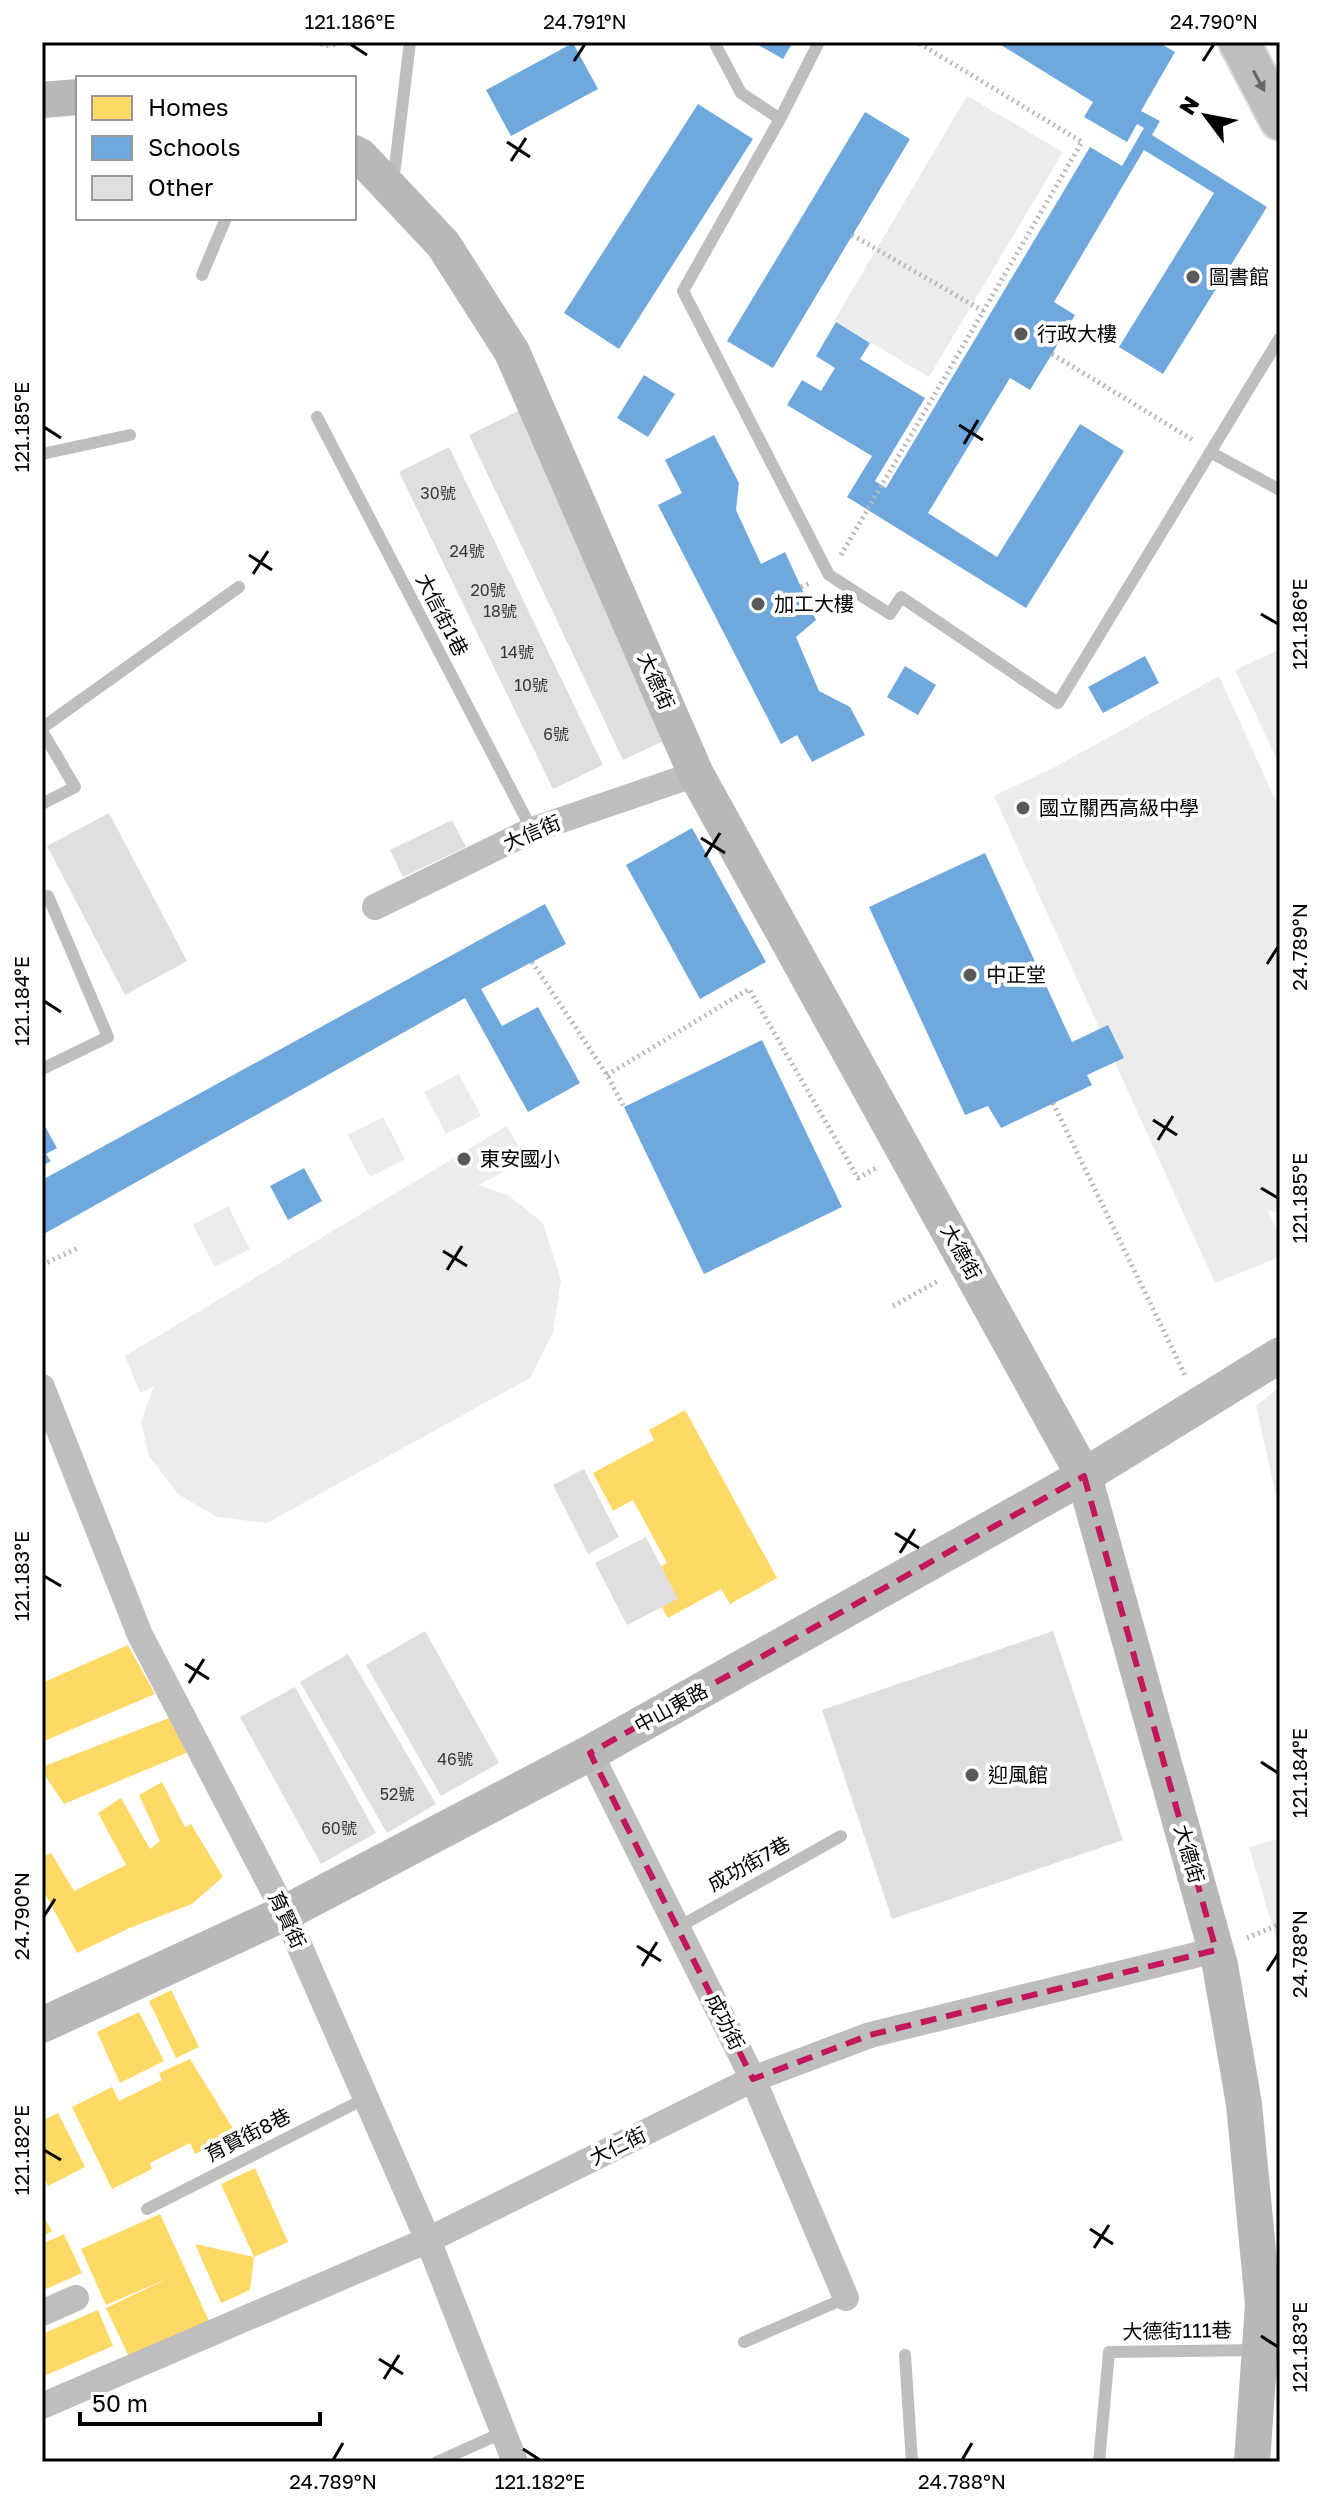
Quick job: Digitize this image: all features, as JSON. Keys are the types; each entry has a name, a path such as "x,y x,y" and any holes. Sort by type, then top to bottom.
{"main road":[{"path":"1239,42 1280,120"}],"street":[{"path":"42,100 76,97"},
{"name":"大德街","path":"356,154 443,244 512,352 696,774 1084,1476 1216,1950 1244,2104 1263,2304 1252,2462"},
{"name":"大信街","path":"375,907 532,830 696,774"},
{"name":"中山東路","path":"42,2025 285,1913 590,1753 1084,1476 1280,1355"},
{"name":"育賢街","path":"42,1387 140,1635 285,1913 428,2240 515,2462"},
{"name":"成功街","path":"590,1753 753,2079 846,2298"},
{"name":"大仁街","path":"42,2406 428,2240 753,2079 870,2035 1216,1950"},
{"path":"42,2313 76,2298"}],"lane":[{"path":"392,190 410,42"},
{"path":"714,42 741,93 780,119"},
{"path":"819,42 780,119 683,291 829,575 890,614 901,597 1058,703 1279,339"},
{"path":"202,275 225,220"},
{"name":"大信街1巷","path":"317,417 532,830"},
{"path":"42,454 130,435"},
{"path":"1210,452 1280,490"},
{"path":"42,804 75,787 42,730 239,587"},
{"path":"42,1069 108,1037 48,896"},
{"name":"成功街7巷","path":"677,1928 841,1836"},
{"name":"育賢街8巷","path":"147,2209 366,2098"},
{"path":"744,2342 846,2298"},
{"name":"大德街111巷","path":"1099,2462 1109,2352 1260,2350"},
{"path":"905,2355 912,2462"},
{"path":"437,2462 504,2432"}],"path":[{"path":"309,42 331,46 339,42"},
{"path":"801,587 829,575 1082,142 917,42"},
{"path":"852,235 983,311"},
{"path":"1052,354 1210,452"},
{"path":"532,962 607,1075 624,1107"},
{"path":"607,1075 749,989 858,1178 905,1151"},
{"path":"1053,1103 1199,1405"},
{"path":"42,1265 80,1247"},
{"path":"893,1306 968,1265"}],"highlighted area":[{"path":"1084,1476 1216,1950 870,2035 753,2079 590,1753"}],"shaded area":[{"path":"967,96 1063,152 929,377 834,321"},
{"path":"1280,649 1280,766 1235,670"},
{"path":"1219,676 1280,810 1280,1212 1268,1211 1280,1236 1280,1257 1215,1283 994,796 1057,766"},
{"path":"459,1074 481,1116 446,1134 424,1092"},
{"path":"383,1117 405,1159 370,1177 348,1135"},
{"path":"507,1126 527,1161 478,1185 508,1195 543,1223 561,1280 553,1332 530,1378 267,1523 217,1517 178,1494 149,1456 141,1421 154,1386 140,1393 125,1356"},
{"path":"228,1206 250,1249 215,1267 193,1225"},
{"path":"1280,1387 1280,1513 1256,1406"},
{"path":"1280,1838 1280,1952 1249,1847"}],"building: Homes":[{"path":"685,1410 777,1578 730,1604 721,1589 668,1618 644,1576 667,1563 633,1500 613,1511 593,1473 654,1440 649,1430"},
{"path":"128,1645 155,1694 42,1742 42,1683"},
{"path":"169,1718 191,1751 64,1804 42,1771 42,1767"},
{"path":"162,1782 185,1827 191,1824 223,1877 192,1904 77,1953 42,1888 42,1857 51,1853 74,1891 126,1865 98,1813 121,1798 150,1849 160,1841 139,1795"},
{"path":"171,1990 199,2047 176,2058 149,2001"},
{"path":"139,2012 164,2061 120,2083 97,2032"},
{"path":"190,2059 237,2135 195,2154 190,2143 150,2163 152,2169 112,2189 72,2107 112,2087 119,2101 162,2080 159,2073"},
{"path":"58,2113 85,2167 48,2186 42,2174 42,2121"},
{"path":"255,2168 288,2242 254,2257 221,2184"},
{"path":"42,2214 52,2231 42,2237"},
{"path":"160,2214 209,2321 130,2359 106,2308 169,2278 106,2305 81,2249"},
{"path":"64,2234 82,2273 42,2291 42,2244"},
{"path":"195,2244 254,2257 250,2290 221,2303"},
{"path":"98,2310 113,2346 42,2377 42,2334"}],"building: Schools":[{"path":"753,42 793,42 783,59"},
{"path":"996,42 1158,42 1175,52 1141,111 1160,121 1152,135 1267,207 1163,374 1119,347 1214,193 1144,150 1054,302 1075,315 1052,354 1030,390 1010,378 928,513 997,557 1080,424 1124,451 1026,608 847,497 872,456 787,405 802,380 821,391 835,368 816,356 836,322 870,343 860,359 925,398 875,481 886,488 1090,147 1122,166 1144,128 1137,124 1127,142 1084,117 1093,102"},
{"path":"573,43 598,89 511,136 486,90"},
{"path":"698,104 753,139 619,349 564,313"},
{"path":"865,112 910,139 773,368 727,341"},
{"path":"644,375 675,394 648,437 617,418"},
{"name":"加工大樓","path":"714,435 739,483 736,510 761,564 785,552 816,620 796,637 819,691 850,707 865,735 812,762 797,735 781,744 658,505 682,493 665,460"},
{"path":"1145,656 1159,683 1103,713 1088,687"},
{"path":"905,666 936,685 918,715 887,697"},
{"path":"692,828 766,962 700,999 626,865"},
{"name":"中正堂","path":"985,853 1072,1042 1108,1025 1124,1058 1087,1075 1092,1085 1001,1128 988,1106 965,1115 869,907"},
{"path":"545,904 566,944 481,989 502,1026 538,1007 580,1083 528,1112 465,998 42,1235 42,1180"},
{"path":"762,1040 842,1207 704,1274 624,1107"},
{"path":"42,1121 57,1148 46,1154 51,1161 42,1166"},
{"path":"304,1168 322,1201 288,1220 270,1186"}],"building: Other":[{"path":"520,410 674,736 623,760 469,435"},
{"path":"449,447 603,765 553,789 399,472"},
{"path":"109,813 187,961 125,995 47,846"},
{"path":"452,820 466,847 403,877 390,850"},
{"path":"584,1469 619,1537 588,1554 553,1485"},
{"path":"646,1537 678,1599 627,1625 595,1563"},
{"path":"425,1631 499,1763 441,1796 366,1665"},
{"name":"迎風館","path":"1053,1631 1123,1840 892,1919 822,1710"},
{"path":"348,1654 436,1804 387,1833 300,1682"},
{"path":"295,1687 376,1833 321,1864 240,1717"}],"place":[{"name":"圖書館","path":"1193,277"},
{"name":"行政大樓","path":"1021,334"},
{"name":"加工大樓","path":"758,604"},
{"name":"國立關西高級中學","path":"1023,808"},
{"name":"中正堂","path":"970,975"},
{"name":"東安國小","path":"464,1159"},
{"name":"迎風館","path":"972,1775"}]}
